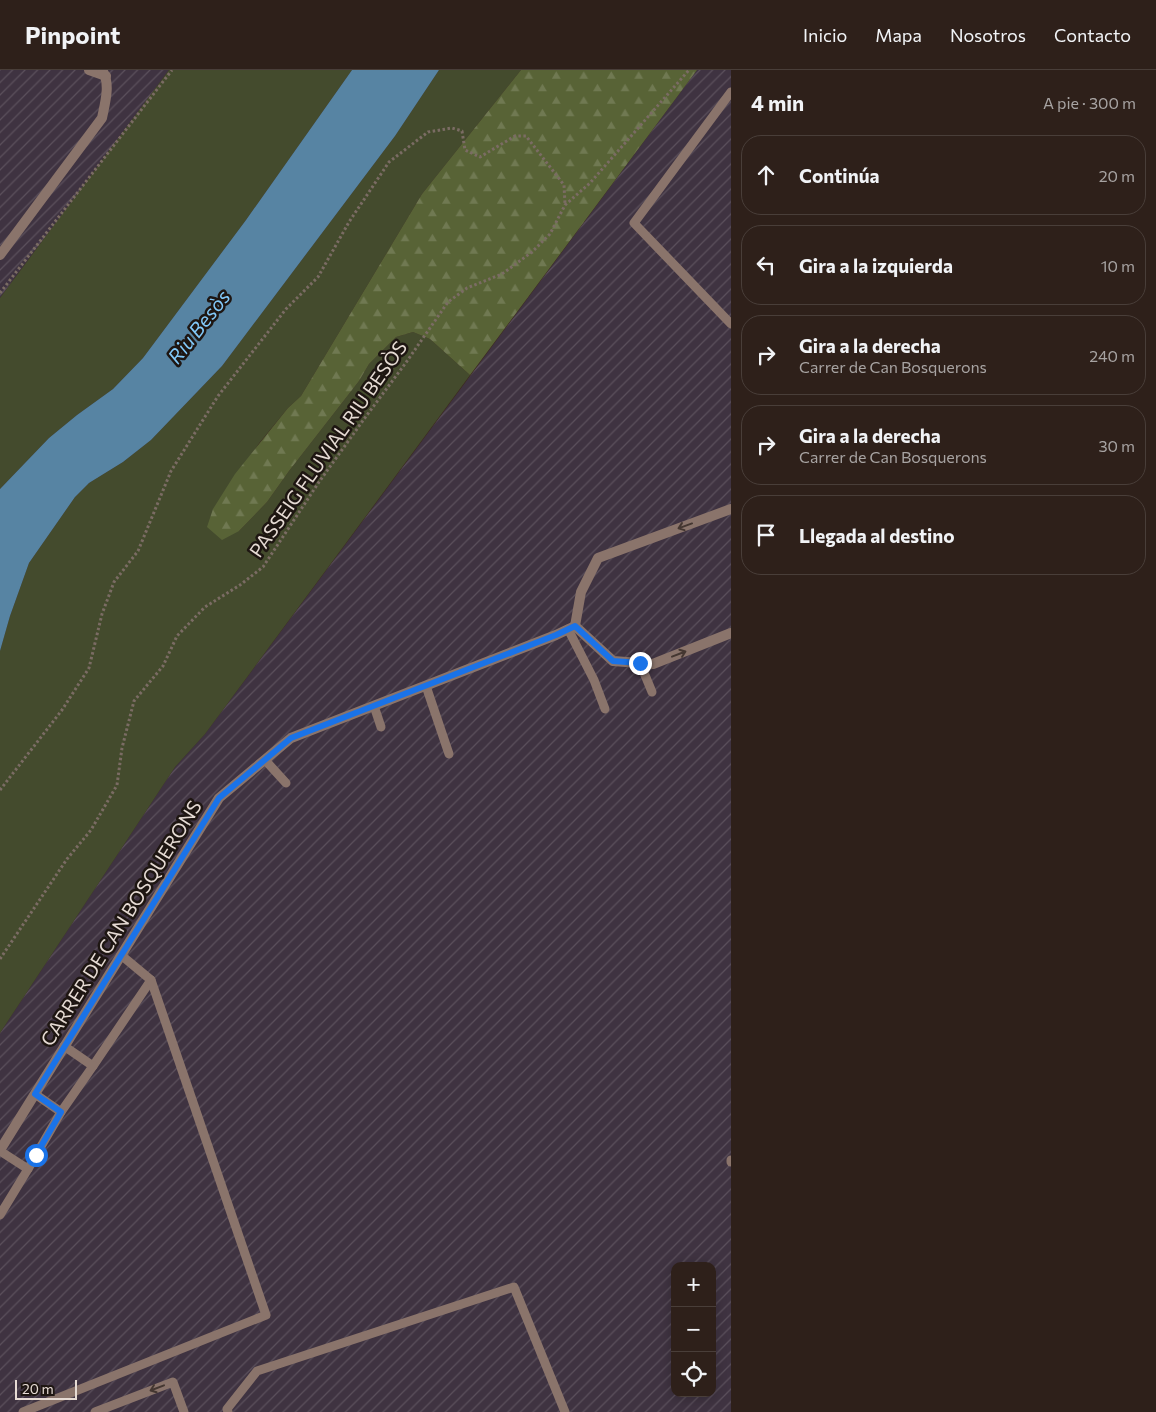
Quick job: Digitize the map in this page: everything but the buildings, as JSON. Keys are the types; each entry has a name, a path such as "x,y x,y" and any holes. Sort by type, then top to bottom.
{"street":[{"path":"0,255 102,118 106,98 104,73 89,70"},
{"path":"731,509 598,558 581,592 572,628 613,661 652,664 731,634"},
{"name":"CARRER DE CAN BOSQUERONS","path":"0,1151 219,798 291,738 572,628"}],"lane":[{"path":"731,92 634,224 731,324"},
{"path":"572,628 605,709"},
{"path":"640,663 652,692"},
{"path":"426,686 449,754"},
{"path":"374,706 381,727"},
{"path":"265,760 286,783"},
{"path":"23,1412 266,1315 151,980 121,955"},
{"path":"0,1215 61,1112 151,980"},
{"path":"64,1046 94,1066"},
{"path":"35,1094 61,1112"},
{"path":"0,1151 28,1169"},
{"path":"228,1412 227,1409 257,1371 514,1287 565,1412"},
{"path":"95,1412 173,1382 184,1412"}],"path":[{"path":"0,293 172,70"},
{"name":"PASSEIG FLUVIAL RIU BESÒS","path":"0,959 66,859 91,830 116,785 122,748 134,701 163,666 176,636 205,607 240,585 263,567 319,482 448,302 468,288 502,274 532,252 550,234 565,205 590,184 689,70"},
{"path":"0,790 62,710 89,668 102,614 114,582 138,551 171,471 218,396 286,309 318,277 349,222 389,162 428,132 452,128 462,131 465,150 480,157 515,136 526,136 564,185 565,205"}],"shaded area":[{"path":"0,70 169,70 0,298"},
{"path":"697,70 731,70 731,1412 0,1412 0,1033 175,767 205,734"}],"green space":[{"path":"169,70 352,70 246,220 143,358 113,389 49,438 0,489 0,298"},
{"path":"439,70 521,70 422,194 301,396 288,408 248,459 239,531 267,502 359,381 369,364 396,337 413,332 430,339 470,375 205,734 175,767 0,1033 0,651 29,563 75,497 89,483 123,462 151,440 222,366 395,136"},
{"path":"521,70 697,70 470,375 430,339 413,332 396,337 369,364 359,381 267,502 239,531 222,540 207,527 213,509 235,474 288,408 301,396 422,194"}],"water":[{"name":"Riu Besòs","path":"352,70 439,70 395,136 222,366 151,440 123,462 89,483 75,497 29,563 0,651 0,489 49,438 113,389 143,358 246,220"}],"route":[{"path":"36,1155 61,1112 35,1094 219,798 291,738 575,626 613,661 640,663"}]}
